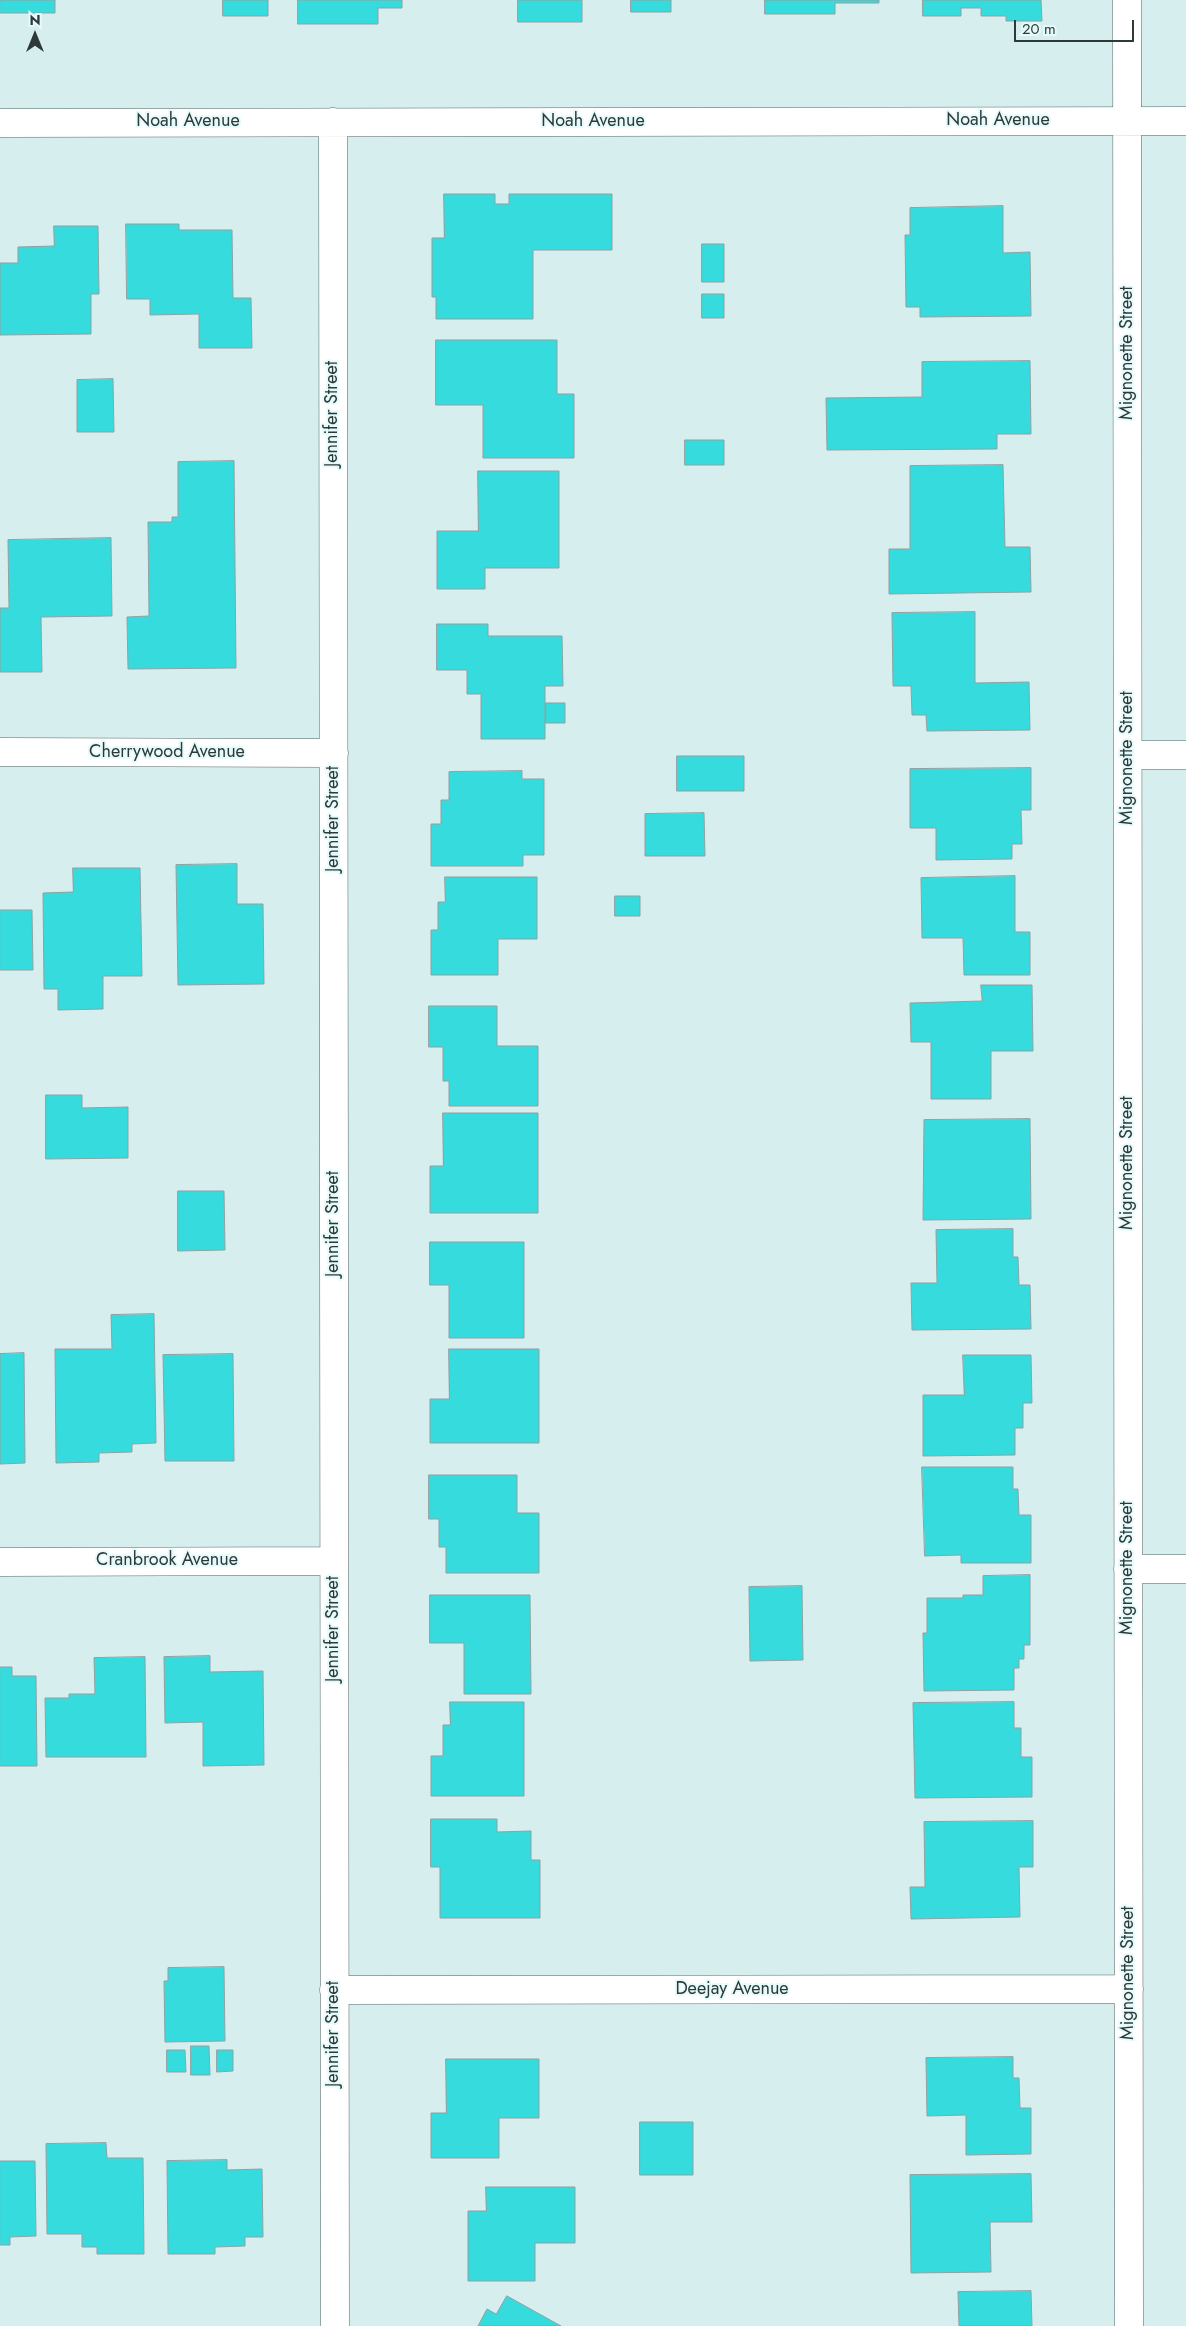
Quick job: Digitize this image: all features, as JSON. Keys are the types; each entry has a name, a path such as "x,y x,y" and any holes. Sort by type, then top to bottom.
{"street":[{"name":"Mignonette Street","path":"1127,0 1129,2326"},
{"name":"Noah Avenue","path":"0,123 1186,121"},
{"name":"Jennifer Street","path":"333,122 335,2326"},
{"name":"Cherrywood Avenue","path":"0,752 334,753"},
{"path":"1128,755 1186,755"},
{"name":"Cranbrook Avenue","path":"0,1562 334,1561"},
{"path":"1128,1569 1186,1569"},
{"name":"Deejay Avenue","path":"334,1990 1129,1989"}],"building":[{"path":"0,0 55,0 55,13 0,13"},
{"path":"223,0 268,0 268,16 223,16"},
{"path":"298,0 402,0 402,8 378,8 378,24 298,24"},
{"path":"518,0 582,0 582,22 518,22"},
{"path":"631,0 671,0 671,12 631,12"},
{"path":"765,0 879,0 879,3 835,3 835,14 765,14"},
{"path":"923,0 1041,0 1042,21 1006,21 1006,16 981,16 981,8 961,8 961,16 923,16"},
{"path":"444,194 495,194 495,204 509,204 509,194 612,194 612,250 533,250 533,319 436,319 436,297 432,297 432,238 444,238"},
{"path":"1003,206 1003,253 1030,252 1031,316 920,317 920,307 906,307 905,235 910,235 910,208"},
{"path":"126,224 179,224 179,230 232,230 233,298 251,298 252,348 199,348 199,314 150,315 150,299 127,299"},
{"path":"54,226 98,226 99,294 91,294 91,334 0,335 0,263 18,263 18,247 54,246"},
{"path":"702,244 724,244 724,282 702,282"},
{"path":"702,294 724,294 724,318 702,318"},
{"path":"436,340 557,340 557,394 574,394 574,458 483,458 483,405 436,405"},
{"path":"1030,361 1031,434 997,434 997,449 827,450 826,398 922,397 922,362"},
{"path":"113,379 114,432 77,432 77,380"},
{"path":"685,440 724,440 724,465 685,465"},
{"path":"234,461 236,668 128,669 127,617 149,616 148,522 172,522 172,517 178,517 178,462"},
{"path":"1003,465 1005,547 1030,547 1031,592 889,594 889,549 910,549 910,466"},
{"path":"478,471 559,471 559,568 485,568 485,589 437,589 437,531 478,531"},
{"path":"111,538 112,616 41,617 42,672 0,672 0,608 9,608 8,540"},
{"path":"975,612 975,683 1029,682 1030,730 927,731 926,715 912,715 911,686 893,686 892,613"},
{"path":"437,624 488,624 488,636 562,636 563,686 545,686 545,739 481,739 481,694 467,694 467,670 437,670"},
{"path":"546,703 565,703 565,723 546,723"},
{"path":"677,756 744,756 744,791 677,791"},
{"path":"1031,768 1031,810 1021,810 1022,844 1012,844 1012,859 936,860 936,828 910,828 910,769"},
{"path":"522,771 522,779 544,779 544,855 523,855 523,866 431,866 431,824 441,824 441,800 449,800 449,772"},
{"path":"704,813 705,856 645,856 645,814"},
{"path":"237,864 237,904 263,904 264,984 178,985 176,865"},
{"path":"73,868 140,868 142,976 103,976 103,1009 58,1010 58,989 44,989 43,893 73,892"},
{"path":"1015,876 1015,932 1030,932 1030,975 964,975 963,938 922,938 921,878"},
{"path":"445,877 537,877 537,939 498,939 498,975 431,975 431,930 438,930 438,902 445,902"},
{"path":"615,896 640,896 640,916 615,916"},
{"path":"0,910 32,910 33,970 0,970"},
{"path":"981,985 1032,985 1033,1051 991,1051 991,1099 931,1099 931,1042 911,1042 910,1003 982,1001"},
{"path":"429,1006 497,1006 497,1046 538,1046 538,1106 449,1106 449,1081 443,1081 443,1047 429,1047"},
{"path":"46,1095 82,1095 82,1108 128,1107 128,1158 46,1159"},
{"path":"443,1113 538,1113 538,1213 430,1213 430,1166 443,1166"},
{"path":"1030,1119 1031,1219 923,1220 924,1120"},
{"path":"178,1191 224,1191 225,1250 178,1251"},
{"path":"1013,1229 1013,1257 1018,1257 1019,1285 1030,1285 1031,1329 912,1330 911,1283 937,1283 936,1230"},
{"path":"430,1242 524,1242 524,1338 449,1338 449,1285 430,1285"},
{"path":"154,1314 156,1443 132,1444 132,1452 99,1453 99,1462 56,1463 55,1349 112,1349 111,1315"},
{"path":"449,1349 539,1349 539,1443 430,1443 430,1399 449,1399"},
{"path":"24,1353 25,1463 0,1464 0,1354"},
{"path":"233,1354 234,1461 165,1461 163,1355"},
{"path":"963,1355 1031,1355 1032,1403 1023,1403 1023,1428 1015,1428 1015,1455 923,1456 923,1395 964,1395"},
{"path":"922,1467 1013,1467 1013,1489 1018,1489 1019,1515 1031,1515 1031,1563 961,1563 961,1555 925,1556"},
{"path":"429,1475 517,1475 517,1513 539,1513 539,1573 446,1573 446,1547 439,1547 439,1519 429,1519"},
{"path":"1030,1575 1030,1645 1024,1645 1024,1659 1019,1659 1019,1668 1014,1668 1014,1690 924,1691 923,1633 927,1633 927,1598 963,1598 963,1595 983,1595 983,1576"},
{"path":"802,1586 803,1660 750,1661 749,1587"},
{"path":"430,1595 530,1595 531,1694 464,1694 464,1643 430,1643"},
{"path":"210,1656 210,1672 263,1671 264,1765 203,1766 203,1722 165,1723 164,1657"},
{"path":"145,1657 146,1757 46,1757 45,1698 69,1698 69,1694 95,1694 94,1658"},
{"path":"0,1667 12,1667 12,1676 36,1676 37,1766 0,1766"},
{"path":"450,1702 524,1702 524,1796 431,1796 431,1756 443,1756 443,1725 450,1725"},
{"path":"1014,1702 1014,1728 1021,1728 1021,1757 1032,1757 1032,1797 915,1798 913,1703"},
{"path":"431,1819 497,1819 497,1832 531,1831 531,1860 540,1860 540,1918 440,1918 440,1867 431,1867"},
{"path":"1033,1821 1033,1867 1019,1867 1020,1917 911,1919 910,1887 925,1887 924,1822"},
{"path":"224,1967 225,2041 165,2042 164,1981 168,1981 168,1968"},
{"path":"191,2046 209,2046 210,2075 191,2075"},
{"path":"167,2050 185,2050 186,2072 167,2072"},
{"path":"217,2050 233,2050 233,2071 217,2072"},
{"path":"1013,2057 1013,2078 1019,2078 1020,2108 1031,2108 1031,2154 966,2155 966,2115 927,2116 926,2058"},
{"path":"446,2059 539,2059 539,2118 499,2118 499,2158 431,2158 431,2113 446,2113"},
{"path":"640,2122 693,2122 693,2175 640,2175"},
{"path":"106,2143 107,2158 143,2158 144,2254 97,2254 97,2247 82,2247 82,2234 47,2234 46,2144"},
{"path":"227,2160 227,2170 262,2169 263,2237 245,2237 245,2246 215,2247 215,2254 168,2254 167,2161"},
{"path":"0,2161 35,2161 36,2236 10,2237 10,2245 0,2245"},
{"path":"1031,2174 1032,2222 990,2222 991,2272 911,2273 910,2175"},
{"path":"486,2187 575,2187 575,2243 535,2243 535,2281 468,2281 468,2211 486,2211"},
{"path":"1031,2291 1032,2326 959,2326 958,2292"},
{"path":"507,2296 561,2326 478,2326 487,2309 496,2314"}]}
